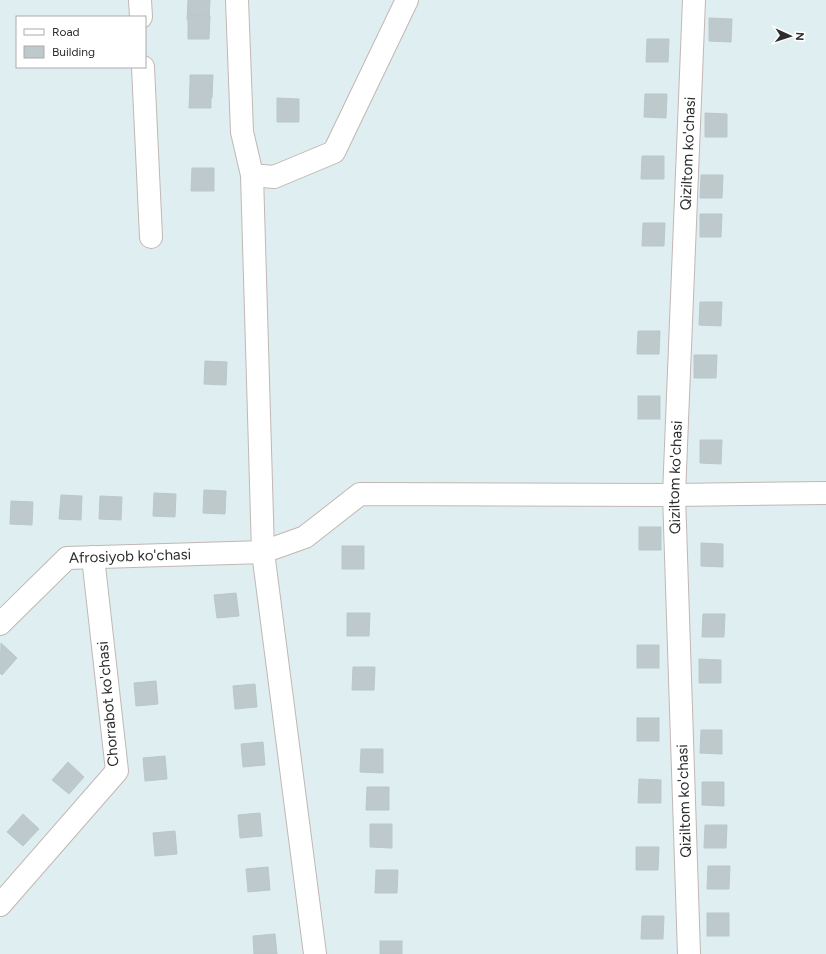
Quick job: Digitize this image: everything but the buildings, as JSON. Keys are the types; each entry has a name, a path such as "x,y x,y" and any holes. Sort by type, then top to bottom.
{"street":[{"path":"140,0 141,16"},
{"path":"237,0 242,132 252,175 262,552 315,954"},
{"path":"252,175 274,177 334,152 407,0"},
{"name":"Qiziltom ko'chasi","path":"689,954 674,495 694,0"},
{"path":"143,68 151,237"},
{"name":"Afrosiyob ko'chasi","path":"0,624 67,558 262,552 305,537 360,494 674,495 826,493"},
{"name":"Chorrabot ko'chasi","path":"0,905 117,771 93,557"}]}
